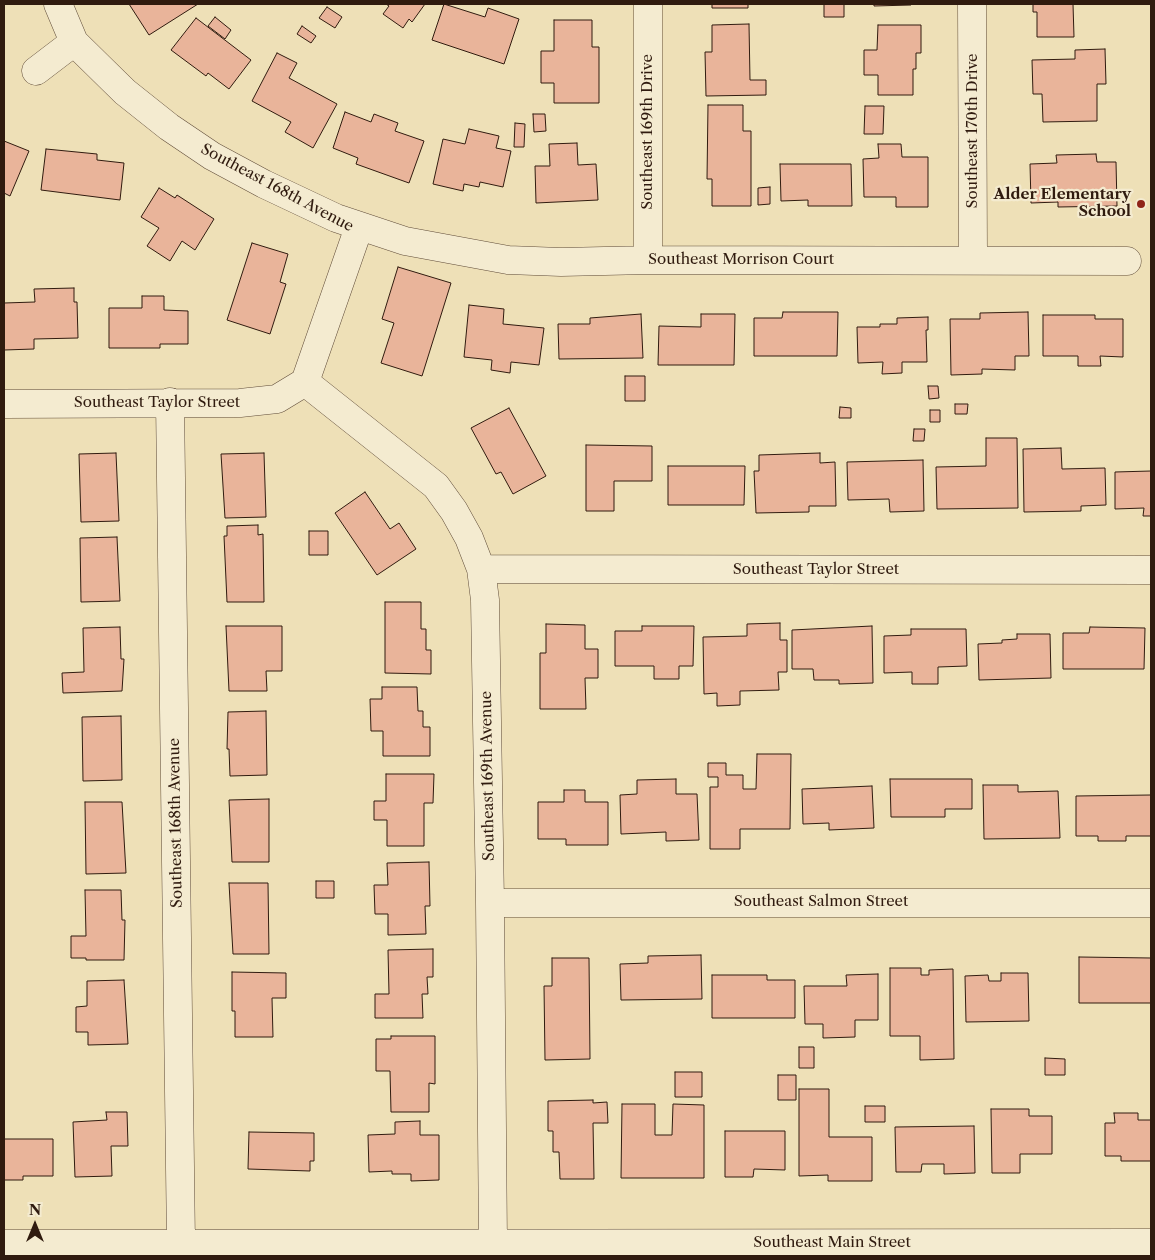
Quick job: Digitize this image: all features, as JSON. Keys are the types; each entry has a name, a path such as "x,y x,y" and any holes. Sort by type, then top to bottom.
{"street":[{"name":"Southeast 168th Avenue","path":"58,4 74,42 125,92 168,127 212,156 264,184 359,227 305,382"},
{"name":"Southeast 169th Drive","path":"648,4 648,260"},
{"name":"Southeast 170th Drive","path":"972,4 973,259"},
{"path":"36,71 74,42"},
{"name":"Southeast Morrison Court","path":"359,227 422,244 508,260 560,262 973,259 1127,261"},
{"name":"Southeast Taylor Street","path":"4,404 240,403 278,399 305,382"},
{"name":"Southeast 169th Avenue","path":"305,382 436,486 454,511 469,538 481,569 484,600 490,904 493,1244"},
{"name":"Southeast 168th Avenue","path":"170,402 181,1244"},
{"name":"Southeast Taylor Street","path":"481,569 1151,570"},
{"name":"Southeast Salmon Street","path":"490,904 1151,903"},
{"name":"Southeast Main Street","path":"4,1244 493,1244 753,1250 1151,1243"}],"building":[{"path":"129,4 198,4 149,35"},
{"path":"386,4 425,4 412,22 409,19 403,28 383,14 389,6"},
{"path":"444,4 485,17 488,8 519,19 504,64 432,40"},
{"path":"712,4 748,4 748,8 712,8"},
{"path":"824,4 844,4 844,17 824,17"},
{"path":"874,4 911,4 911,5 874,6"},
{"path":"1033,4 1073,4 1074,37 1037,37 1037,12 1033,12"},
{"path":"327,7 342,17 335,28 319,18"},
{"path":"215,17 231,30 225,39 208,26"},
{"path":"196,18 251,60 229,89 208,73 206,76 171,50"},
{"path":"554,20 592,20 592,47 599,47 599,103 554,103 554,83 541,83 541,51 554,51"},
{"path":"749,24 750,80 766,80 766,95 706,96 705,52 712,52 712,25"},
{"path":"878,25 921,25 921,53 916,53 916,69 913,69 913,95 878,95 878,75 864,75 864,50 877,50"},
{"path":"302,26 316,36 311,43 297,34"},
{"path":"1105,49 1106,84 1097,84 1097,121 1043,122 1042,94 1033,94 1032,60 1075,59 1075,50"},
{"path":"277,53 297,63 289,78 337,104 313,148 285,132 291,122 252,101"},
{"path":"708,105 743,105 743,131 751,131 751,206 712,206 712,179 707,179"},
{"path":"865,106 884,106 883,134 864,134"},
{"path":"345,112 371,122 374,114 398,123 395,131 424,141 409,183 356,164 358,158 333,148"},
{"path":"533,114 545,114 546,131 534,132"},
{"path":"515,123 525,124 524,147 514,147"},
{"path":"469,129 499,136 496,148 511,151 503,187 480,182 479,187 464,184 463,191 433,184 443,139 465,144"},
{"path":"4,141 29,151 10,196 4,193"},
{"path":"577,143 578,165 596,164 598,200 536,203 535,166 550,166 549,144"},
{"path":"878,144 901,144 902,157 928,157 928,207 896,207 896,197 864,197 863,159 879,158"},
{"path":"46,149 97,154 97,160 124,163 120,200 41,190"},
{"path":"1096,154 1097,162 1116,162 1117,206 1058,207 1058,202 1031,203 1030,164 1057,163 1056,155"},
{"path":"780,164 851,164 852,206 808,206 808,200 781,201"},
{"path":"770,187 770,204 758,205 758,188"},
{"path":"159,188 175,198 177,195 214,219 195,250 182,241 170,261 147,246 159,228 141,217"},
{"path":"252,243 288,254 280,282 286,284 270,334 227,320"},
{"path":"398,267 451,283 422,376 381,363 394,323 382,319"},
{"path":"74,288 74,302 77,302 78,338 34,339 34,349 4,350 4,303 35,302 34,289"},
{"path":"142,296 164,296 164,310 188,311 188,344 160,344 160,348 109,348 109,308 142,308"},
{"path":"469,305 504,309 503,324 544,328 539,365 511,362 510,373 491,370 492,360 464,357"},
{"path":"783,312 838,312 837,356 754,356 754,318 782,318"},
{"path":"1028,312 1029,356 1015,356 1015,370 982,369 982,374 951,375 950,319 980,319 980,313"},
{"path":"641,314 643,358 559,359 558,324 590,324 590,318"},
{"path":"701,314 735,314 734,365 658,365 659,326 701,327"},
{"path":"1043,315 1095,315 1095,319 1123,319 1123,357 1100,356 1101,366 1078,366 1078,356 1043,356"},
{"path":"928,317 928,330 926,330 927,362 902,362 902,373 882,374 883,362 858,363 857,327 880,327 880,324 897,324 897,318"},
{"path":"625,376 645,376 645,401 625,401"},
{"path":"928,386 938,386 939,398 929,399"},
{"path":"955,404 968,404 967,414 955,414"},
{"path":"840,407 851,408 851,418 839,418"},
{"path":"509,408 546,476 513,494 501,472 496,474 471,428"},
{"path":"930,410 940,410 940,422 930,422"},
{"path":"914,429 925,429 924,441 913,441"},
{"path":"986,438 1017,438 1018,508 937,509 936,467 986,466"},
{"path":"586,445 652,446 652,481 614,481 614,511 586,511"},
{"path":"1061,448 1062,469 1105,468 1106,505 1081,506 1081,511 1024,512 1023,449"},
{"path":"116,453 119,521 81,522 79,454"},
{"path":"264,453 266,517 225,518 221,454"},
{"path":"820,453 820,463 835,462 836,506 809,506 809,512 756,513 754,471 759,471 759,455"},
{"path":"923,460 924,511 890,512 889,499 848,500 847,462"},
{"path":"668,466 745,466 744,505 668,505"},
{"path":"1151,471 1151,516 1143,516 1144,508 1115,509 1115,472"},
{"path":"365,492 390,529 399,523 416,549 377,575 335,513"},
{"path":"258,525 258,535 263,534 264,602 227,602 224,536 227,536 227,526"},
{"path":"309,531 328,531 328,555 309,555"},
{"path":"117,537 120,601 81,602 80,538"},
{"path":"385,602 421,602 421,629 426,629 426,650 431,650 431,674 385,673"},
{"path":"780,623 780,640 787,640 787,672 778,672 779,690 740,691 740,705 717,706 717,693 704,694 703,637 747,636 747,624"},
{"path":"546,624 585,625 585,649 598,649 598,678 585,678 586,709 540,709 540,653 546,653"},
{"path":"226,626 282,626 282,671 266,671 267,691 229,691"},
{"path":"642,626 694,626 693,666 679,666 679,679 654,679 654,666 615,666 615,631 642,631"},
{"path":"872,626 873,683 839,684 839,680 814,680 813,669 792,669 792,630"},
{"path":"120,627 121,659 124,659 122,691 63,693 62,673 84,672 83,628"},
{"path":"1090,627 1145,628 1144,669 1063,669 1063,633 1089,633"},
{"path":"911,629 966,629 967,666 938,667 938,684 912,684 912,672 884,673 884,636 911,635"},
{"path":"1017,634 1050,634 1051,678 979,680 978,644 1002,643 1002,640 1017,639"},
{"path":"382,687 417,687 418,711 423,711 423,727 430,727 430,756 383,756 383,731 371,731 370,699 382,699"},
{"path":"266,711 267,775 230,776 229,749 227,749 228,712"},
{"path":"121,716 122,780 83,781 82,717"},
{"path":"757,754 791,754 790,829 740,829 740,849 710,849 710,787 718,787 718,777 708,777 708,763 726,763 726,775 743,775 743,789 756,789"},
{"path":"386,774 434,774 433,803 424,803 424,846 387,846 387,820 374,820 374,801 386,801"},
{"path":"676,779 676,794 697,794 699,840 666,841 666,832 621,834 620,795 637,794 637,780"},
{"path":"890,779 972,779 972,809 945,809 945,817 891,817"},
{"path":"983,785 1018,785 1018,792 1058,791 1060,838 984,839"},
{"path":"872,786 874,828 829,830 829,823 803,824 802,789"},
{"path":"564,790 585,790 585,802 608,802 608,845 566,845 566,839 538,839 538,802 564,802"},
{"path":"1151,795 1151,836 1126,836 1126,841 1098,841 1098,836 1076,836 1076,796"},
{"path":"269,799 269,862 232,862 229,800"},
{"path":"85,802 122,802 126,873 86,874"},
{"path":"429,862 430,906 425,906 426,934 388,935 388,914 375,914 374,885 388,885 387,863"},
{"path":"316,881 334,881 334,898 316,898"},
{"path":"229,883 268,883 269,954 233,954"},
{"path":"85,890 121,890 122,920 125,920 124,960 71,958 71,936 86,936"},
{"path":"433,949 433,977 427,977 428,994 422,994 423,1018 375,1018 375,994 389,994 388,950"},
{"path":"701,955 702,999 621,1000 620,964 648,963 648,956"},
{"path":"1079,957 1151,958 1151,1003 1079,1003"},
{"path":"552,958 589,958 590,1059 545,1060 544,986 552,986"},
{"path":"890,968 921,968 921,975 929,975 929,970 953,969 954,1059 920,1060 920,1036 890,1036"},
{"path":"232,972 286,973 286,998 272,998 273,1037 235,1037 235,1011 232,1011"},
{"path":"1001,973 1028,973 1029,1021 966,1022 965,976 988,975 989,981 1001,981"},
{"path":"878,974 878,1020 855,1020 855,1037 823,1038 823,1024 805,1024 804,986 847,986 846,975"},
{"path":"712,975 767,975 767,980 795,980 795,1018 712,1018"},
{"path":"124,980 128,1044 88,1045 88,1032 76,1032 76,1007 87,1006 87,981"},
{"path":"391,1036 435,1036 435,1084 429,1083 429,1112 391,1112 390,1071 376,1071 376,1039 391,1039"},
{"path":"799,1047 814,1047 814,1068 799,1068"},
{"path":"1045,1058 1065,1059 1065,1075 1045,1075"},
{"path":"675,1072 702,1072 702,1097 675,1097"},
{"path":"778,1075 796,1075 796,1100 778,1100"},
{"path":"799,1089 829,1089 829,1137 872,1137 872,1181 828,1181 828,1175 799,1176"},
{"path":"593,1100 593,1103 607,1102 608,1123 593,1123 594,1179 560,1179 559,1152 553,1152 553,1131 548,1131 548,1101"},
{"path":"622,1104 655,1104 655,1135 672,1135 673,1104 704,1105 704,1178 621,1178"},
{"path":"865,1106 885,1106 885,1122 865,1122"},
{"path":"991,1109 1029,1109 1029,1116 1052,1116 1052,1154 1020,1154 1020,1173 992,1173"},
{"path":"106,1112 127,1112 128,1146 111,1146 112,1176 75,1177 73,1122 107,1120"},
{"path":"1114,1113 1138,1113 1138,1120 1151,1120 1151,1161 1121,1161 1121,1156 1105,1156 1105,1123 1115,1123"},
{"path":"420,1121 420,1135 439,1135 439,1180 411,1181 411,1174 392,1174 392,1171 369,1172 368,1135 395,1134 395,1122"},
{"path":"974,1126 975,1173 944,1174 944,1164 922,1164 921,1172 896,1172 895,1127"},
{"path":"725,1131 785,1131 785,1170 754,1169 753,1177 725,1177"},
{"path":"249,1132 314,1133 314,1161 310,1161 310,1171 248,1169"},
{"path":"4,1139 53,1139 53,1176 23,1176 23,1180 4,1180"}],"place":[{"name":"Alder Elementary School","path":"1141,204"}]}
